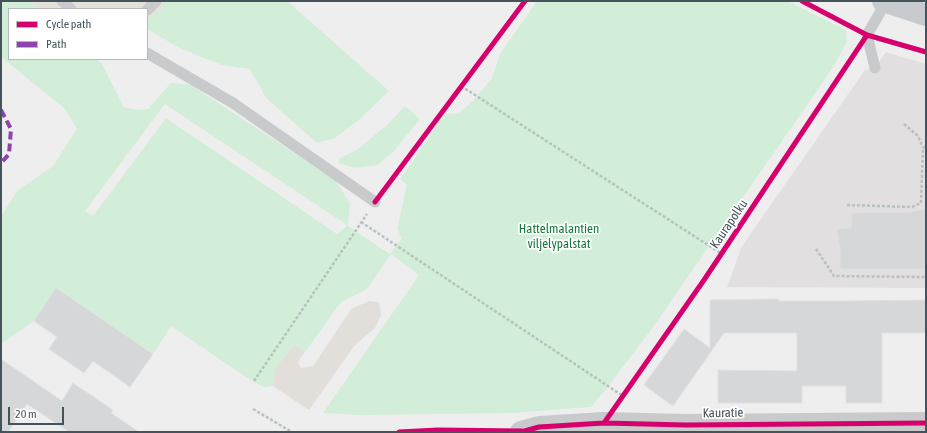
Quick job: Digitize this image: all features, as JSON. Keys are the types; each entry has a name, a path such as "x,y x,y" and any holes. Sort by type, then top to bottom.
{"main road":[{"path":"884,2 926,15"}],"street":[{"name":"Kauratie","path":"521,432 539,427 604,423 686,425 926,423"}],"lane":[{"path":"62,1 70,8"},
{"path":"148,9 156,1"},
{"path":"875,68 867,34 884,2"},
{"path":"148,54 233,103 375,202"}],"path":[{"path":"457,92 466,80"},
{"path":"461,86 722,254"},
{"path":"846,205 912,207 921,203 924,147 918,136 904,124"},
{"path":"254,381 375,202"},
{"path":"362,222 623,396"},
{"path":"816,248 834,276 926,277"},
{"path":"604,423 627,390"},
{"path":"253,409 292,432"}],"shaded area":[{"path":"30,1 168,1 148,20 148,8 38,8"},
{"path":"886,52 926,64 926,288 727,287 742,246 865,70 875,68"}],"green space":[{"name":"Hattelmalantien viljelypalstat","path":"1,1 30,1 38,8 8,8 8,60 98,60 102,64 124,107 137,110 148,109 171,83 191,85 335,180 350,203 348,226 390,254 402,238 397,229 407,185 400,179 446,113 458,114 473,101 492,78 500,54 537,1 787,1 846,30 847,42 830,72 651,330 591,407 513,413 359,415 323,413 419,275 391,254 367,289 341,302 305,352 294,344 275,369 273,386 261,386 171,326 153,354 56,288 34,321 1,344 1,216 18,190 53,166 77,129 64,108 1,57","holes":["165,104 347,226 337,234 166,118 93,216 85,211"]},
{"path":"168,1 287,1 389,91 360,119 335,138 317,143 266,98 250,69 222,65 176,46 148,30 148,20"},
{"path":"405,106 420,119 394,151 378,165 355,168 338,163 340,158 357,150 388,124"}],"sand":[{"path":"369,301 379,302 381,315 375,328 355,345 309,410 273,386 275,369 294,344 305,352 298,362 301,368 313,366 351,309"}],"building":[{"path":"926,209 926,269 840,269 840,250 837,229 851,228 852,213 908,212"},
{"path":"56,288 153,354 130,387 93,361 84,373 49,349 57,337 34,321"},
{"path":"779,299 779,301 926,300 926,333 882,333 882,403 846,403 846,386 802,386 802,403 718,403 718,370 797,371 797,333 724,333 673,406 644,385 684,329 710,348 710,300"},
{"path":"1,359 62,401 73,383 113,410 111,413 139,432 69,432 27,404 8,432 1,432"}],"marked path":[{"path":"1,110 11,129 9,154 1,163"}],"cycle path":[{"path":"375,202 525,1"},
{"path":"802,1 867,35 926,52"},
{"name":"Kaurapolku","path":"604,423 704,280 867,35"},
{"path":"521,432 539,427 604,423 686,425 926,423"},
{"path":"399,432 438,430 522,431"}]}
